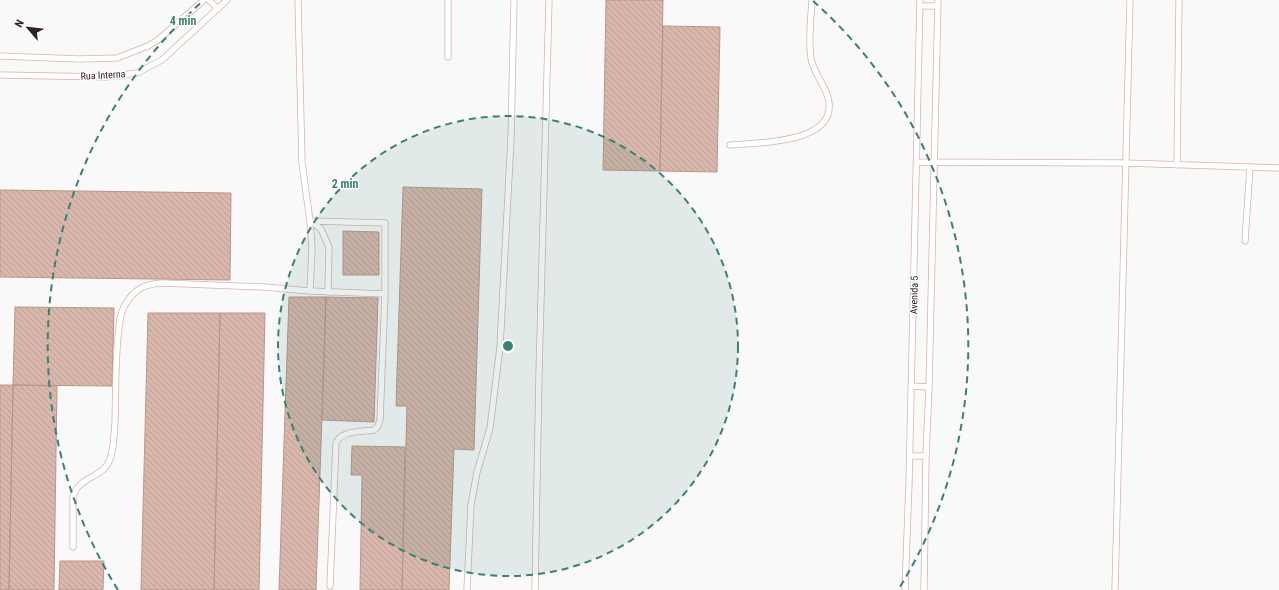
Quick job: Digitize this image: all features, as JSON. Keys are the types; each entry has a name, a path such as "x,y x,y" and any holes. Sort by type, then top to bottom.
{"lane":[{"path":"0,56 117,58 148,46 158,40 204,0"},
{"path":"209,0 218,9"},
{"name":"Rua Interna","path":"0,75 106,77 137,72 162,60 228,0"},
{"path":"298,0 302,163 312,248 310,291"},
{"path":"448,0 448,57"},
{"path":"467,590 471,505 477,472 490,428 500,347 511,138 514,0"},
{"path":"535,590 549,0"},
{"path":"730,145 796,138 814,130 822,124 828,115 830,103 828,95 813,68 811,58 810,39 812,0"},
{"path":"1115,590 1130,0"},
{"path":"1176,165 1179,0"},
{"path":"920,3 938,3"},
{"name":"Avenida 5","path":"905,590 910,456 920,3"},
{"name":"Avenida 5","path":"924,590 938,3"},
{"path":"917,162 1126,164 1279,168"},
{"path":"1245,241 1250,167"},
{"path":"310,221 321,229 329,247 328,292"},
{"path":"310,221 385,224 385,294 380,420 378,426 374,430 345,434 338,439 336,443 330,586"},
{"path":"73,547 73,496 75,489 79,484 104,470 110,459 114,437 117,343 120,319 124,306 142,287 150,284 162,283 270,287 310,291 385,294"},
{"path":"911,386 929,387"},
{"path":"910,456 926,456"}],"building":[{"path":"606,0 663,0 660,171 603,170"},
{"path":"663,26 720,27 717,172 660,171"},
{"path":"403,187 482,189 474,450 454,449 449,590 402,590 407,406 396,406"},
{"path":"0,190 231,193 230,280 0,277"},
{"path":"343,231 379,232 379,275 343,275"},
{"path":"289,297 326,297 316,590 279,590"},
{"path":"326,297 378,298 374,422 322,420"},
{"path":"15,307 114,308 112,386 13,385"},
{"path":"148,313 220,313 214,590 141,590"},
{"path":"220,313 265,313 259,590 214,590"},
{"path":"0,385 13,385 9,590 0,590"},
{"path":"13,385 57,386 54,590 9,590"},
{"path":"352,446 405,447 402,590 360,590 362,475 351,475"},
{"path":"60,561 104,561 103,590 59,590"}]}
